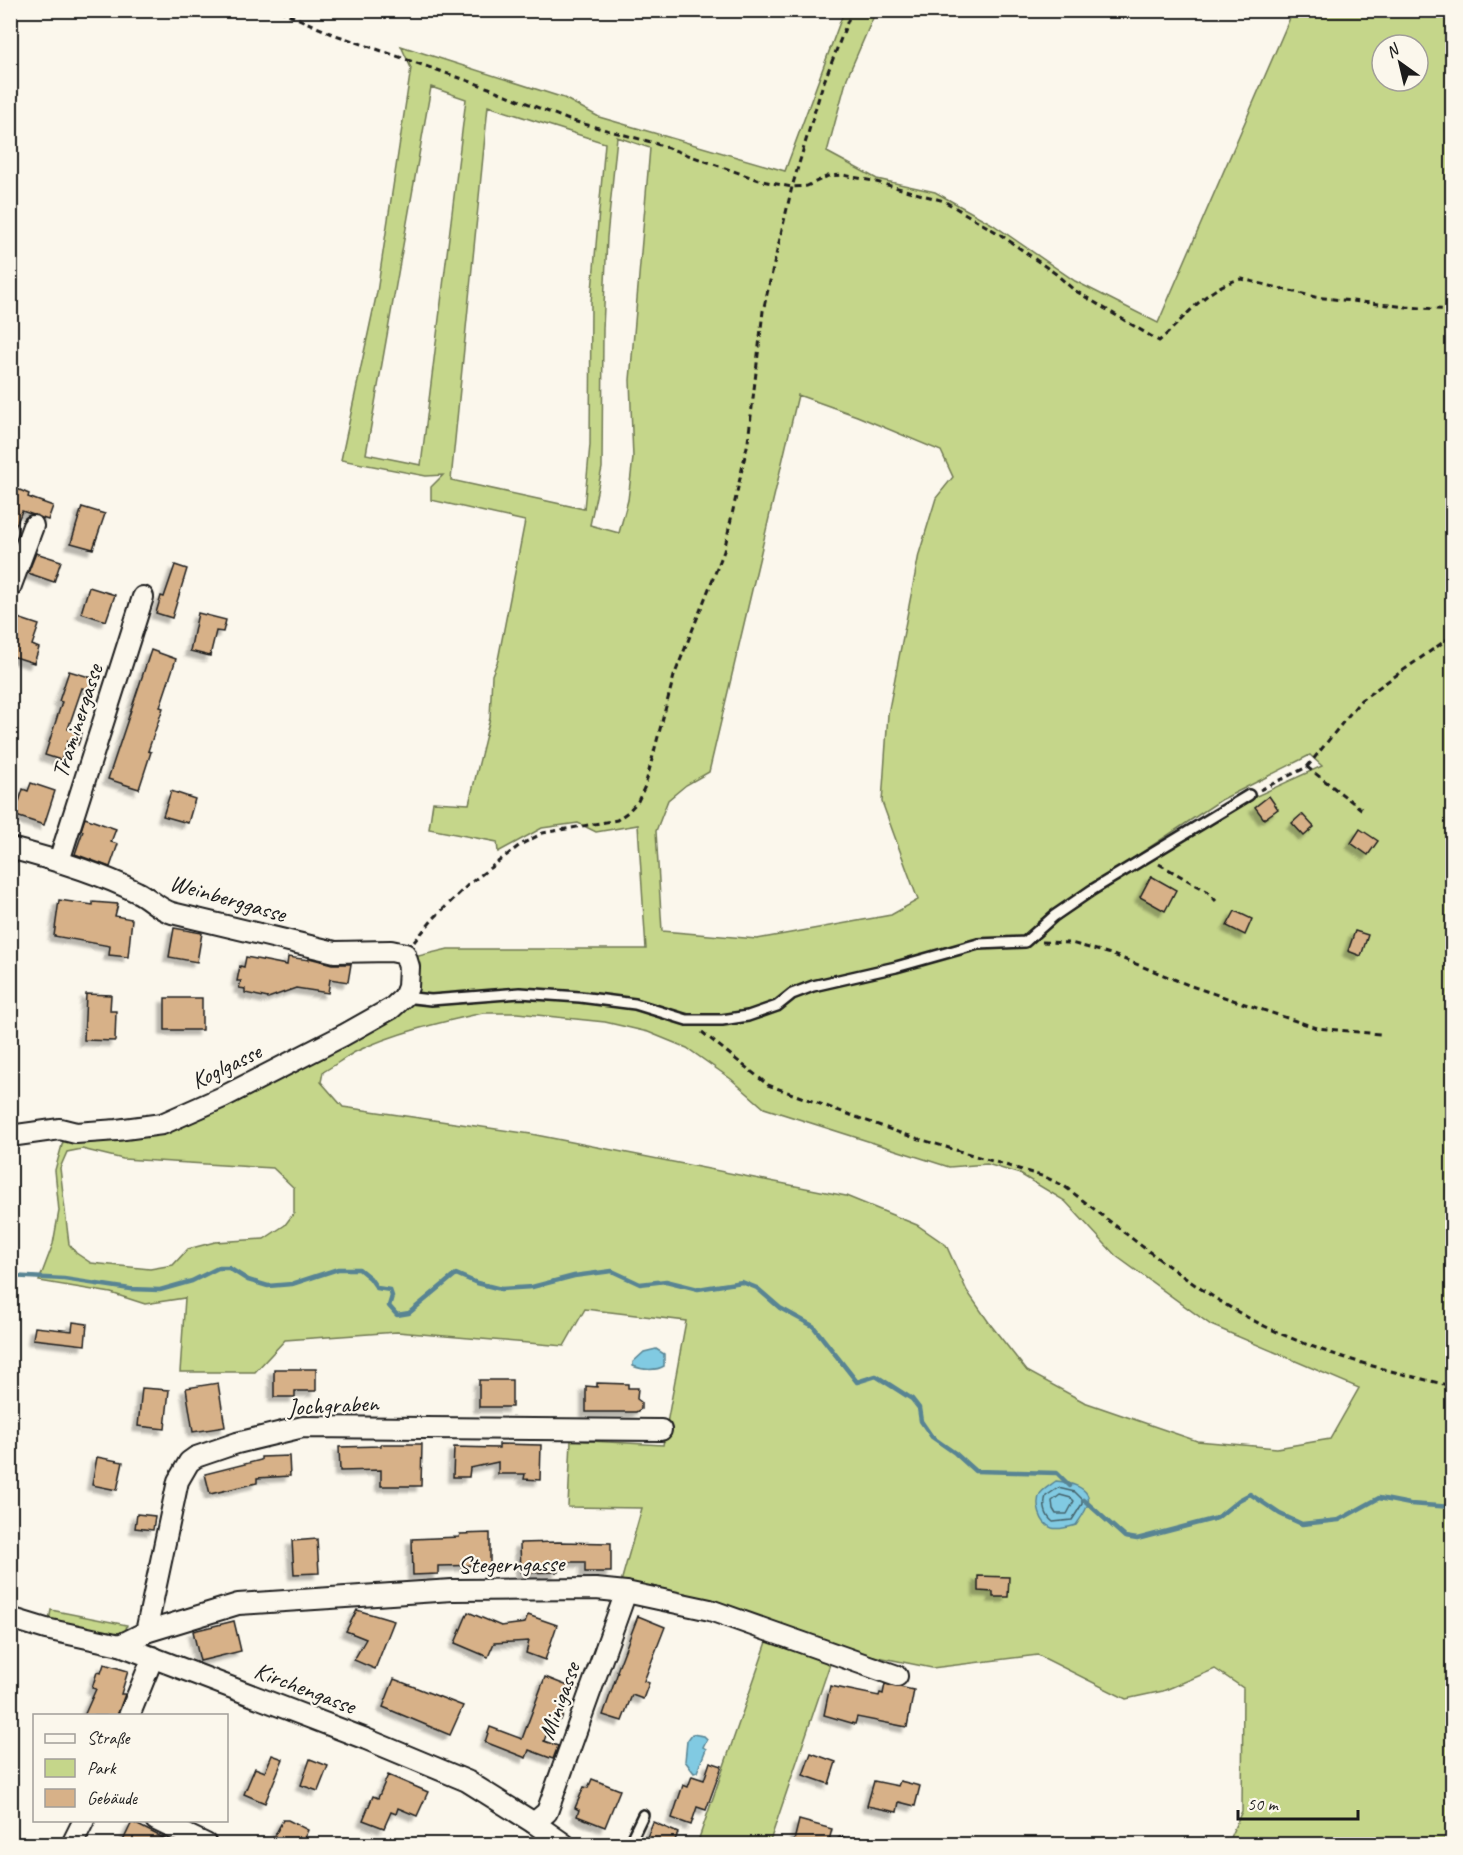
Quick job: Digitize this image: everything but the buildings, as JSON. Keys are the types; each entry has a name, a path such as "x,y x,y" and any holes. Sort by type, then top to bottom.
{"street":[{"path":"10,588 33,526"},
{"name":"Traminergasse","path":"59,861 143,597"},
{"name":"Weinberggasse","path":"10,848 59,861 139,893 155,906 172,913 335,952 391,951 405,954"},
{"path":"404,997 409,977 405,954"},
{"name":"Koglgasse","path":"10,1136 60,1129 76,1133 162,1124 282,1067 378,1016 404,997"},
{"name":"Jochgraben","path":"146,1632 178,1481 189,1462 201,1455 237,1443 303,1427 661,1430"},
{"name":"Stegerngasse","path":"120,1645 146,1632 238,1605 452,1590 596,1589 626,1592 710,1610 897,1676"},
{"name":"Minigasse","path":"534,1822 547,1812 626,1592"},
{"name":"Kirchengasse","path":"10,1618 46,1629 120,1645 467,1781 534,1822 564,1845"},
{"path":"130,1714 153,1657"},
{"path":"72,1845 84,1822"},
{"path":"158,1822 206,1845"}],"lane":[{"path":"404,997 431,1000 520,993 635,1004 687,1020 722,1020 748,1016 777,1006 792,994 813,986 896,967 978,944 1025,942 1054,916 1092,890 1249,795"},
{"path":"629,1845 643,1815"}],"path":[{"path":"279,10 330,33 489,88 569,120 640,139 745,175 792,187 807,186 828,176 843,175 944,201 1001,235 1056,274 1074,290 1159,341 1206,296 1232,281 1242,279 1315,297 1407,307 1452,309"},
{"path":"405,954 451,900 468,884 520,845 543,833 617,820 638,801 645,786 674,676 724,551 748,442 763,311 792,187 822,87 852,10"},
{"path":"1249,795 1307,767 1361,700 1452,636"},
{"path":"1307,767 1365,812"},
{"path":"1147,858 1207,891 1216,901"},
{"path":"1025,942 1071,944 1111,954 1191,986 1317,1028 1380,1034"},
{"path":"687,1020 768,1085 903,1134 1045,1177 1064,1186 1170,1267 1238,1312 1289,1337 1373,1367 1452,1386"}],"green space":[{"path":"844,11 876,11 847,78 827,152 877,179 935,192 992,224 1075,281 1158,323 1293,11 1452,11 1452,1844 1227,1844 1242,1811 1243,1688 1215,1669 1163,1691 1126,1699 1038,1655 932,1668 839,1649 734,1607 621,1582 642,1508 568,1507 571,1440 663,1445 686,1321 585,1309 564,1346 397,1332 285,1340 255,1372 180,1372 185,1298 145,1304 111,1293 39,1281 53,1244 59,1211 55,1170 64,1138 148,1131 394,1011 414,983 418,956 448,949 646,949 638,825 596,832 578,823 542,828 498,852 497,842 429,829 433,802 469,804 490,718 492,675 498,660 525,521 431,500 431,487 443,475 426,476 341,460 377,292 411,68 401,46 564,98 599,117 785,171","holes":["431,87 466,99 421,465 366,454","488,106 605,143 591,302 590,445 584,509 451,480","617,137 650,148 630,380 633,458 628,500 619,533 590,525 602,468 603,329 607,237","798,395 857,416 941,451 953,477 936,498 919,554 888,714 882,802 918,900 891,915 757,939 662,931 656,831 668,800 686,785 709,772","1310,755 1322,766 1250,799 1092,893 1041,934 1040,920 1221,800","483,1013 517,1013 605,1022 648,1032 687,1048 731,1079 764,1108 949,1167 987,1164 1020,1174 1065,1201 1116,1256 1211,1325 1359,1388 1330,1439 1277,1448 1197,1441 1084,1402 1027,1371 967,1291 946,1245 917,1225 846,1196 531,1134 343,1107 321,1082 323,1072 370,1045 418,1029","82,1149 123,1159 273,1168 294,1188 294,1213 285,1225 264,1239 215,1242 188,1249 173,1265 150,1269 91,1263 76,1253 69,1244 60,1168 67,1152"]},
{"path":"51,1610 127,1625 125,1633 104,1637 48,1626"},
{"path":"769,1636 831,1661 769,1844 697,1844"}],"water":[{"path":"656,1349 664,1354 664,1366 649,1369 633,1366 633,1362 644,1352"},
{"path":"1056,1481 1078,1486 1086,1493 1087,1506 1076,1525 1052,1528 1042,1518 1038,1503 1040,1494"},
{"path":"692,1734 704,1736 707,1739 703,1747 706,1749 697,1772 694,1773 685,1761 687,1741"}],"waterway":[{"path":"10,1276 64,1279 130,1289 160,1290 192,1281 218,1268 229,1268 248,1280 268,1286 292,1284 338,1269 359,1269 377,1288 390,1290 392,1296 389,1306 397,1315 409,1313 456,1274 477,1283 501,1289 532,1287 574,1276 612,1271 640,1284 666,1281 698,1289 742,1282 757,1288 780,1308 813,1326 857,1382 876,1376 912,1399 919,1408 921,1421 932,1437 975,1471 1057,1473 1070,1486"},
{"path":"1084,1500 1125,1537 1137,1539 1217,1518 1250,1494 1280,1514 1302,1524 1339,1520 1379,1498 1410,1504 1452,1507"}]}
